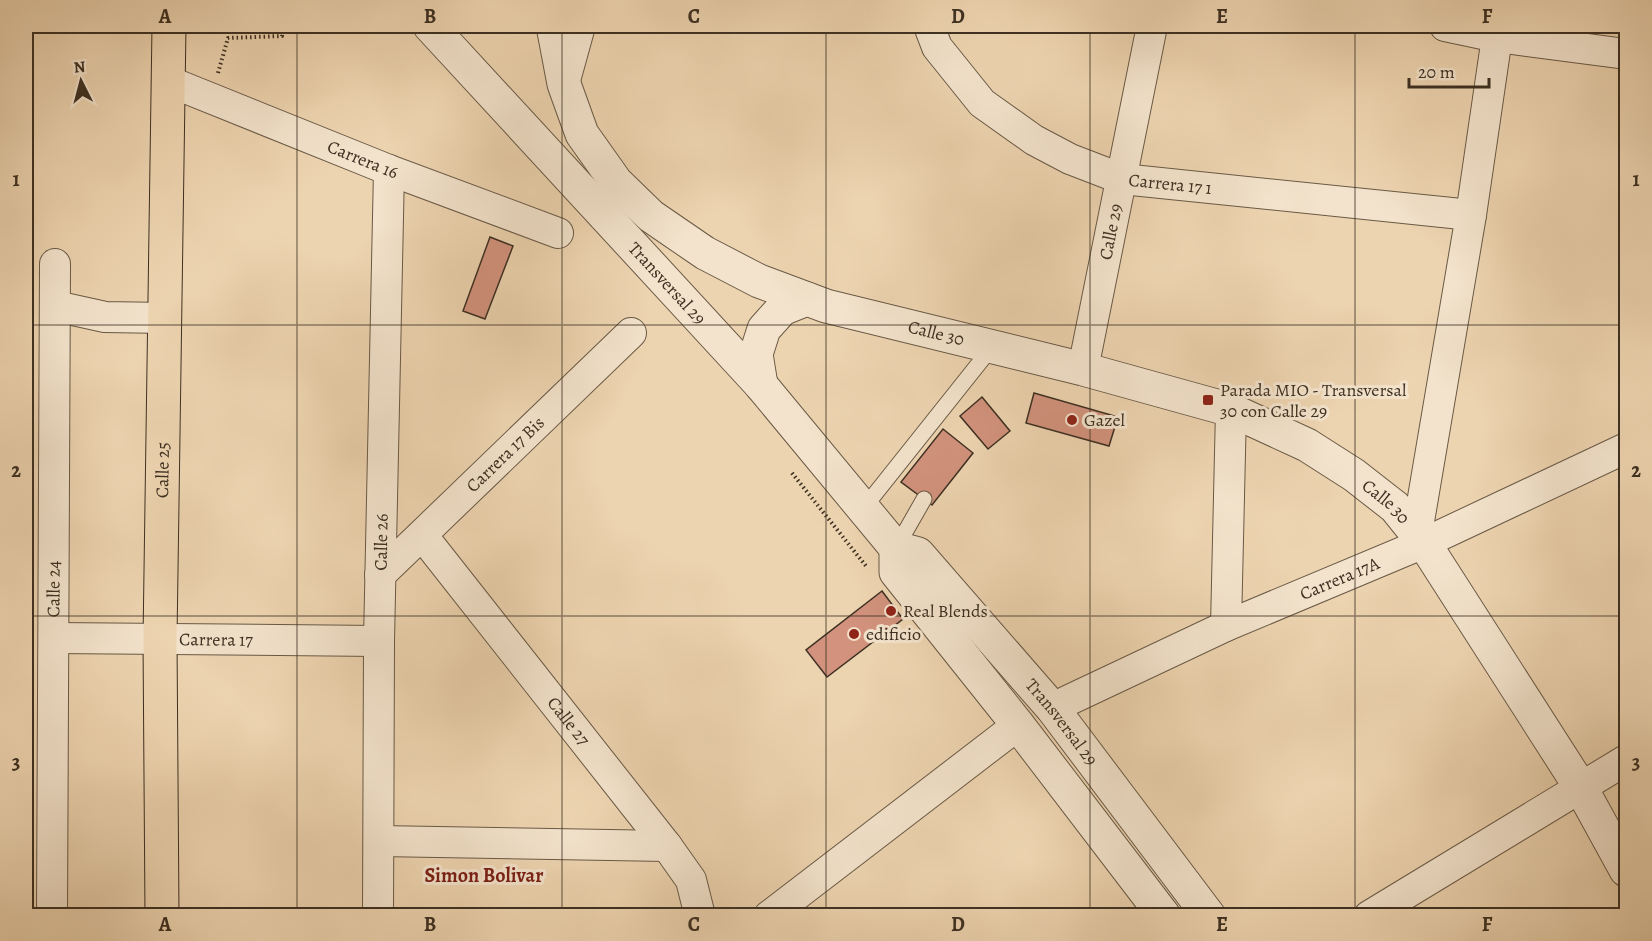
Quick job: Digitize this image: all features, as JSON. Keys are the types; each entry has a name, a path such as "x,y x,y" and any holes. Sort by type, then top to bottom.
{"main road":[{"name":"Calle 25","path":"162,915 160,639 169,26"}],"street":[{"name":"Transversal 29","path":"430,26 761,385 896,548 918,554 1053,709 1209,915"},
{"name":"Calle 30","path":"553,26 564,84 582,134 616,182 651,216 705,253 759,281 826,306 1083,369 1231,410 1307,446 1354,475 1395,507 1421,538 1581,788 1626,870"},
{"path":"564,84 580,26"},
{"name":"Carrera 17 1","path":"929,26 937,47 982,103 1034,140 1070,159 1122,179 1471,215"},
{"name":"Calle 29","path":"1083,369 1152,26"},
{"path":"1445,26 1496,31 1626,54"},
{"name":"Calle 30","path":"1421,538 1471,215 1496,31"},
{"name":"Carrera 16","path":"168,81 389,170 558,233"},
{"name":"Calle 26","path":"378,915 379,640 389,170"},
{"name":"Calle 24","path":"52,915 55,264"},
{"path":"761,385 756,354 764,329 782,309 807,299"},
{"path":"55,306 105,317 166,318"},
{"name":"Carrera 17 Bis","path":"380,575 630,333"},
{"path":"1226,626 1231,410"},
{"name":"Carrera 17A","path":"1053,709 1226,626 1626,448"},
{"name":"Calle 27","path":"422,535 667,846 691,880 700,915"},
{"name":"Transversal 29","path":"896,548 896,572 1018,725 1164,915"},
{"name":"Carrera 17","path":"54,638 379,640"},
{"path":"769,915 1018,725"},
{"path":"1369,915 1626,760"},
{"path":"379,841 667,846"}],"lane":[{"path":"863,509 929,437 992,347"},
{"path":"896,548 924,500"}],"path":[{"path":"26,26 48,26"},
{"path":"212,98 228,38 282,36 282,26"}],"building":[{"path":"490,237 513,246 485,319 463,311"},
{"name":"Gazel","path":"1034,393 1118,417 1109,446 1026,423"},
{"path":"982,397 1010,431 988,449 960,416"},
{"path":"943,429 973,453 932,505 901,482"},
{"name":"edificio","path":"882,591 903,619 827,677 806,650"}],"place":[{"name":"Parada MIO - Transversal 30 con Calle 29","path":"1208,400"},
{"name":"Gazel","path":"1072,420"},
{"name":"Real Blends","path":"891,611"},
{"name":"edificio","path":"854,634"}],"district":[{"name":"Simon Bolivar","path":"484,875"}]}
